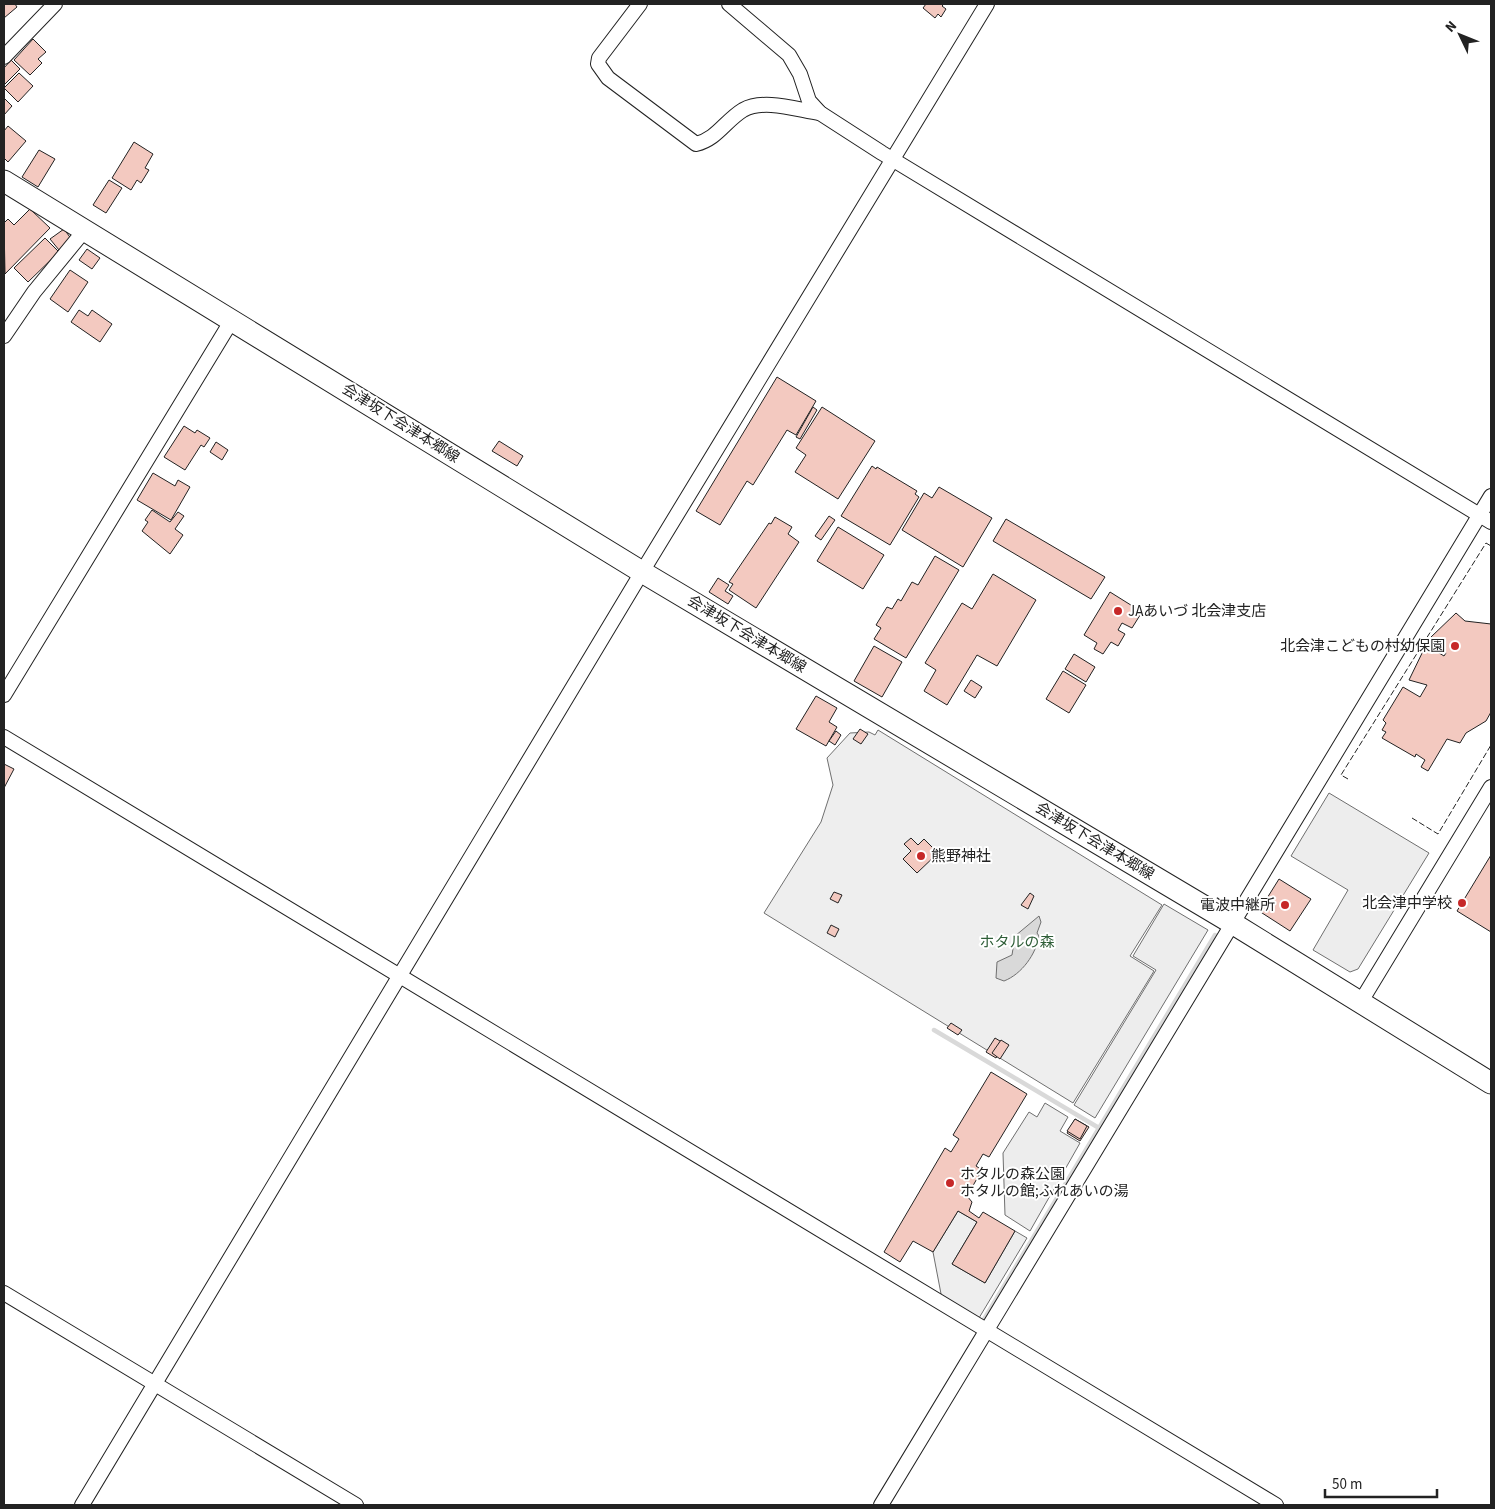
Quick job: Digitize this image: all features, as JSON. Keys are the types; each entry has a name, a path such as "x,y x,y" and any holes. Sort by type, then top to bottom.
{"main road":[{"name":"会津坂下会津本郷線","path":"4,181 642,572 1232,923 1491,1083"}],"street":[{"path":"4,57 55,4"},
{"path":"639,4 599,58 598,64 608,78 696,144 708,141 742,110 754,106 777,106 820,113"},
{"path":"729,4 789,55 800,74 809,101 820,113 893,160 1485,519"},
{"path":"82,1505 642,572 987,4"},
{"path":"4,336 34,292 84,231"},
{"path":"4,695 232,320"},
{"path":"881,1505 1232,923 1485,519 1491,496"},
{"path":"4,737 1276,1505"},
{"path":"1360,1003 1491,787"},
{"path":"4,1293 356,1505"}],"green space":[{"name":"ホタルの森","path":"878,730 1162,905 1130,956 1154,971 1073,1103 764,913 821,822 833,785 827,758 850,733 869,732 875,735"},
{"path":"958,1211 977,1222 952,1264 985,1283 1015,1231 1027,1238 979,1318 942,1299 933,1252"}],"shaded area":[{"path":"1329,793 1429,853 1358,969 1350,972 1313,950 1348,890 1291,856"},
{"path":"1164,904 1208,930 1095,1118 1074,1105 1156,970 1133,956"},
{"path":"1039,916 1041,922 1037,933 1039,936 1035,950 1027,963 1011,978 1004,981 996,978 997,962 1012,955 1015,936"},
{"path":"1045,1103 1068,1117 1060,1131 1080,1143 1030,1231 1005,1215 1003,1153 1029,1112 1037,1117"}],"building":[{"path":"4,4 15,4 17,7 4,18"},
{"path":"926,4 944,4 942,6 946,9 941,17 938,14 935,18 923,8"},
{"path":"33,39 46,52 38,59 42,63 30,75 14,60"},
{"path":"11,60 20,69 4,85 4,68"},
{"path":"19,73 33,86 18,102 4,88"},
{"path":"4,98 12,106 4,115"},
{"path":"8,126 26,141 8,162 4,158 4,131"},
{"path":"134,142 153,154 145,168 149,170 141,183 137,180 131,190 112,178"},
{"path":"39,150 55,159 38,187 22,177"},
{"path":"109,180 122,188 106,213 93,205"},
{"path":"30,209 50,228 5,274 4,223 8,219 14,225"},
{"path":"64,229 72,240 59,250 50,239"},
{"path":"45,238 59,252 28,282 14,268"},
{"path":"87,249 100,258 92,269 79,260"},
{"path":"70,270 88,282 68,312 50,299"},
{"path":"79,310 88,316 92,310 112,324 100,342 71,322"},
{"path":"777,377 816,401 796,435 787,430 753,485 747,481 720,525 696,511"},
{"path":"813,407 817,410 800,439 796,437"},
{"path":"822,407 875,441 838,499 795,472 806,455 796,448"},
{"path":"184,426 195,433 197,430 210,438 204,447 201,445 185,470 164,457"},
{"path":"499,441 523,456 517,466 492,451"},
{"path":"216,442 228,450 222,460 210,452"},
{"path":"872,466 876,469 877,467 917,491 915,494 919,497 890,545 841,516"},
{"path":"153,473 175,486 178,480 190,487 171,520 137,500"},
{"path":"939,487 992,518 963,567 902,530 924,493 932,498"},
{"path":"152,510 170,522 178,512 184,516 175,529 183,535 170,554 142,531 148,522 145,520"},
{"path":"829,516 835,520 821,540 815,536"},
{"path":"775,517 792,527 788,534 799,542 756,608 729,590 733,584 729,582"},
{"path":"1006,519 1105,577 1091,599 993,541"},
{"path":"838,527 884,555 863,589 817,561"},
{"path":"935,556 959,570 906,658 874,639 881,628 876,625 887,607 892,609 898,599 901,601 912,582 918,585"},
{"path":"993,574 1036,600 997,666 977,655 947,705 924,691 936,670 925,663 962,603 972,609"},
{"path":"718,578 729,585 725,591 733,596 728,604 709,592"},
{"path":"1110,592 1142,612 1132,628 1122,623 1118,630 1125,634 1118,646 1111,642 1103,654 1094,649 1097,643 1084,635"},
{"path":"1456,613 1465,621 1491,624 1491,712 1486,721 1466,733 1460,743 1447,739 1428,771 1421,767 1425,760 1416,754 1415,757 1382,738 1386,732 1382,730 1386,723 1383,720 1403,687 1420,697 1427,685 1409,680 1426,645 1444,656 1446,653 1431,637"},
{"path":"874,646 902,662 882,697 854,681"},
{"path":"1074,654 1095,667 1086,682 1065,669"},
{"path":"1063,671 1086,685 1069,713 1046,699"},
{"path":"971,680 982,687 975,698 964,691"},
{"path":"816,696 837,708 829,722 837,727 826,746 796,729"},
{"path":"860,729 868,734 861,744 853,739"},
{"path":"836,731 841,735 835,745 829,741"},
{"path":"4,764 14,769 4,788"},
{"name":"熊野神社","path":"911,838 918,845 924,839 938,853 917,873 903,859 911,851 904,844"},
{"path":"1491,855 1491,932 1457,911"},
{"name":"電波中継所","path":"1279,879 1311,899 1290,931 1259,911"},
{"path":"834,892 842,895 838,903 830,899"},
{"path":"1030,893 1034,896 1028,909 1021,905"},
{"path":"831,925 839,929 835,937 827,933"},
{"path":"951,1023 962,1030 958,1035 947,1028"},
{"path":"995,1038 1005,1044 996,1058 986,1052"},
{"path":"1001,1040 1009,1045 1000,1059 992,1053"},
{"name":"ホタルの森公園 ホタルの館;ふれあいの湯","path":"991,1072 1027,1094 989,1157 983,1154 976,1166 982,1170 967,1196 972,1202 969,1211 979,1218 983,1212 1015,1231 985,1283 952,1264 977,1222 958,1211 933,1252 913,1241 900,1262 884,1252 945,1148 951,1152 959,1139 953,1135"},
{"path":"1075,1119 1089,1127 1080,1141 1067,1133"},
{"path":"1075,1119 1087,1126 1080,1139 1067,1131"}],"waterway":[{"path":"983,1321 1215,935"},
{"path":"934,1030 1099,1128"}],"fence":[{"path":"1348,779 1341,775 1486,543 1491,546"},
{"path":"1412,818 1438,834 1491,745"}],"place":[{"name":"JAあいづ 北会津支店","path":"1118,611"},
{"name":"北会津こどもの村幼保園","path":"1455,646"},
{"name":"熊野神社","path":"921,856"},
{"name":"北会津中学校","path":"1462,903"},
{"name":"電波中継所","path":"1285,905"},
{"name":"ホタルの森公園 ホタルの館;ふれあいの湯","path":"950,1183"}]}
